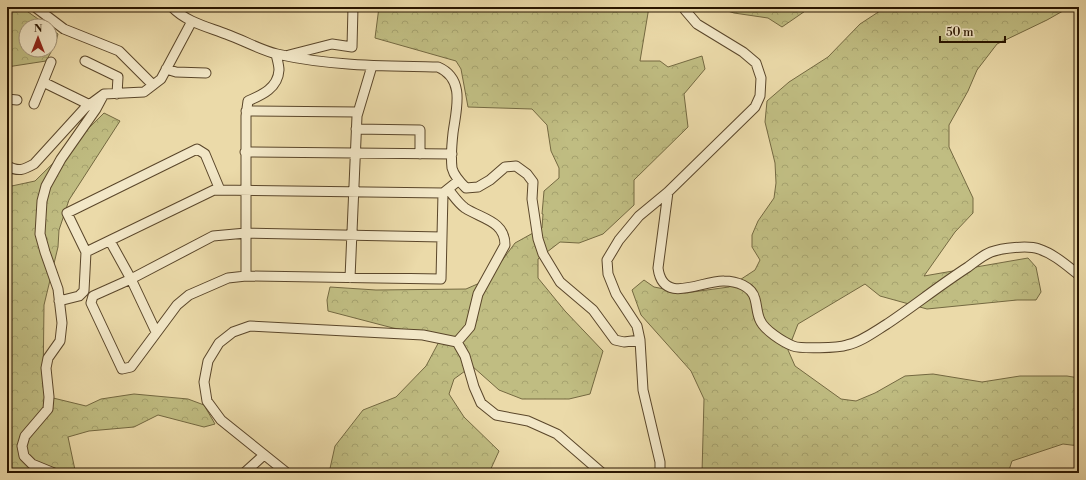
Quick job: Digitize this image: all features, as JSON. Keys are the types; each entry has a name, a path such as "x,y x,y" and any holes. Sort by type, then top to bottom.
{"street":[{"path":"35,7 64,29 119,51 153,85"},
{"path":"172,7 177,12 192,21 276,54 324,62 372,66 438,67 445,70 452,78 456,91 457,107 452,135 452,168 458,181 466,188 478,188 505,167 516,166 527,174 533,182 532,199 538,239 543,254 560,282 593,310 615,340 624,342 640,340"},
{"path":"286,56 332,44 352,47 353,7"},
{"path":"660,473 660,462 643,390 640,340 637,326 616,294 608,274 607,260 619,240 639,216 668,192 755,107 760,96 761,78 756,63 743,52 696,24 684,7"},
{"path":"7,166 24,170 34,164 85,108 104,94 144,92 153,85 160,79 192,21"},
{"path":"246,276 246,111 248,101 264,95 276,83 279,70 276,54"},
{"path":"85,61 118,77 117,94"},
{"path":"34,104 52,62"},
{"path":"350,278 356,129 358,112 372,66"},
{"path":"166,69 176,72 206,73"},
{"path":"43,82 90,105"},
{"path":"54,473 32,464 24,456 22,446 25,436 48,409 49,397 46,368 48,358 60,341 62,323 58,289 40,234 42,201 46,186 61,159 96,109 104,94"},
{"path":"7,99 17,100"},
{"path":"246,111 358,112"},
{"path":"356,129 420,130 420,154"},
{"path":"60,301 79,296 84,291 86,252 67,213 197,149 205,154 220,190"},
{"path":"245,152 452,154"},
{"path":"86,252 214,190 354,192 445,191 458,181"},
{"path":"442,237 246,233 213,236 131,279 93,296 91,303 122,369 131,367 177,305 190,295 228,278 246,276 441,279 445,191"},
{"path":"445,191 463,207 499,226 505,237 505,245 478,294 470,327 458,342"},
{"path":"668,192 658,268 663,284 669,287 681,289 723,280 744,285 755,297 760,321 772,334 794,346 810,348 846,346 868,336 913,306 938,286 991,252 1021,246 1038,248 1057,257 1079,275"},
{"path":"110,241 131,279 156,332"},
{"path":"286,473 221,420 208,401 204,382 208,361 219,343 233,332 250,326 423,335 458,342 466,356 474,387 481,403 496,415 528,421 557,434 602,473"},
{"path":"244,473 264,455"}],"green space":[{"path":"7,7 21,7 37,18 18,18 18,58 48,58 46,61 7,67"},
{"path":"379,7 649,7 640,61 660,61 668,67 702,56 705,69 684,94 688,127 634,180 634,205 603,234 579,243 560,242 538,259 538,278 565,311 603,351 590,394 569,399 522,399 499,390 472,366 454,379 449,394 464,417 499,451 489,473 329,473 335,446 363,410 396,397 426,366 442,336 393,328 328,311 327,300 330,287 376,290 466,289 482,282 492,274 515,243 542,228 544,191 559,178 559,168 551,151 547,125 532,109 468,107 461,69 456,61 375,38"},
{"path":"715,7 811,7 782,27 768,18 734,13"},
{"path":"886,7 1070,7 997,44 977,70 968,91 949,125 949,147 973,198 973,213 955,232 924,276 1028,258 1036,267 1041,292 1036,300 1017,300 927,309 880,296 865,284 798,324 788,350 795,366 841,399 856,401 875,393 905,376 933,374 982,382 1020,376 1067,376 1079,378 1079,446 1063,444 1012,461 1008,473 702,473 704,399 691,371 641,315 632,290 644,280 654,287 685,293 729,287 755,270 760,260 752,247 752,235 758,221 774,198 776,183 775,163 765,122 767,101 789,82 828,57 860,24"},
{"path":"104,113 120,121 69,200 59,230 58,247 44,305 43,387 49,397 86,406 101,399 134,394 188,399 204,405 215,424 204,427 158,415 134,427 89,431 68,437 75,470 80,473 7,473 7,187 35,181"}]}
